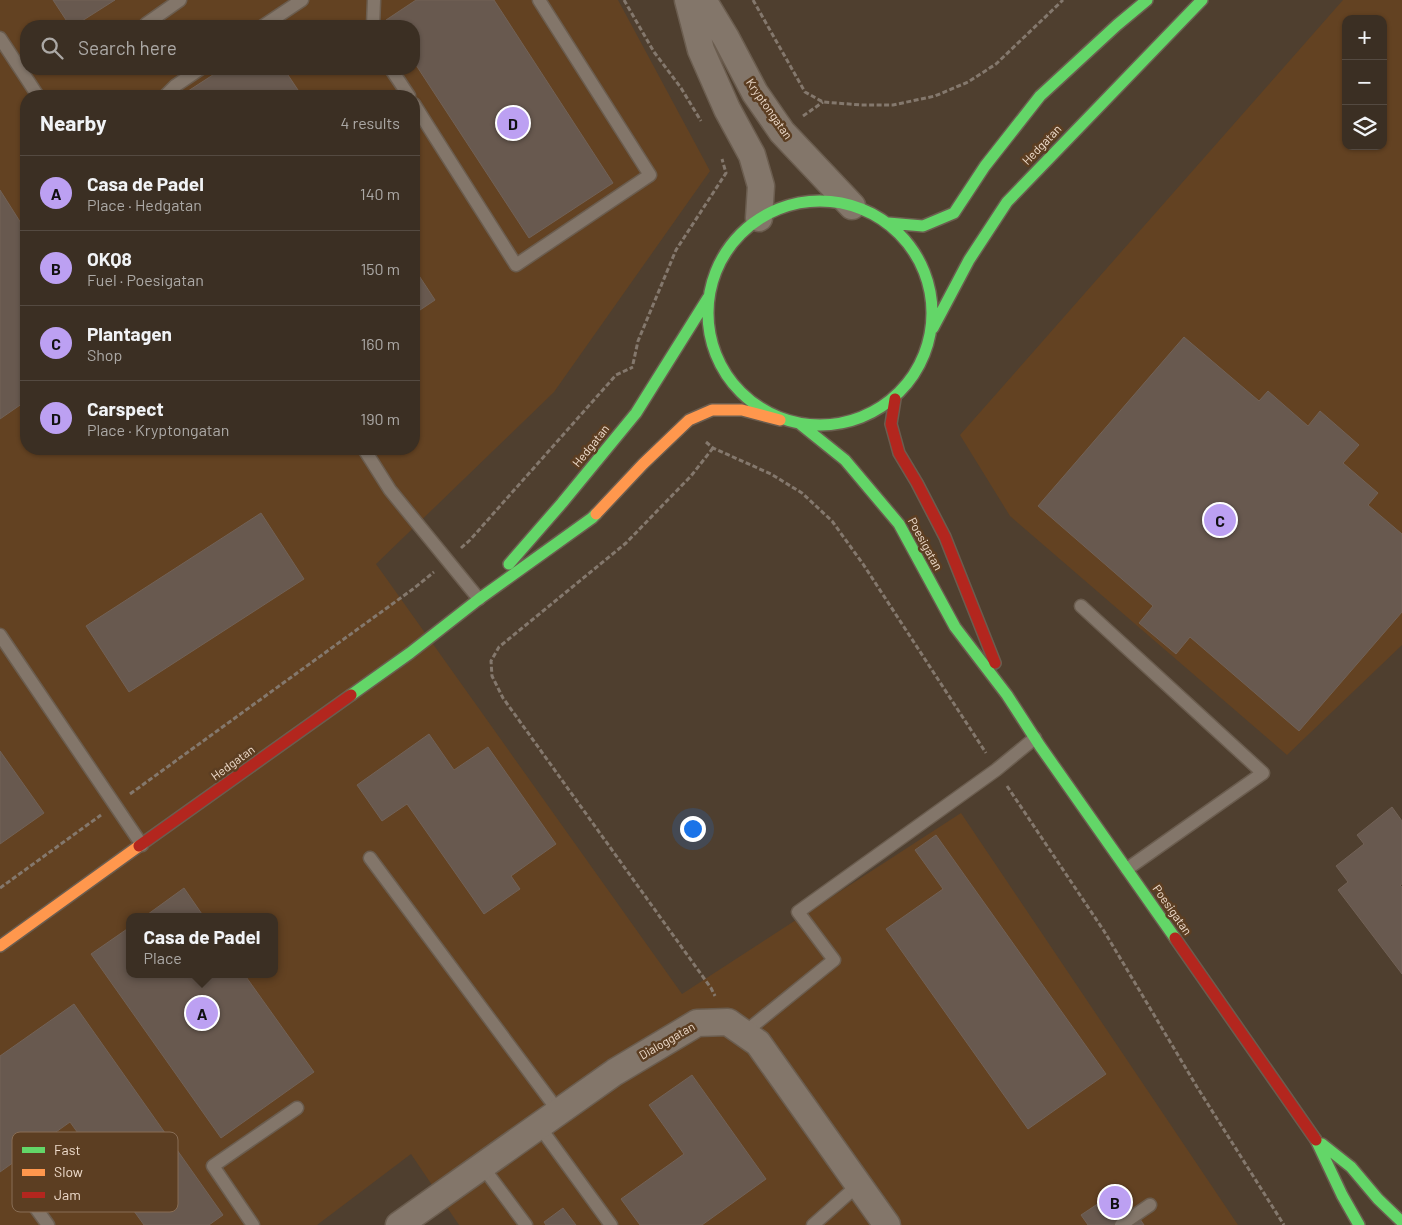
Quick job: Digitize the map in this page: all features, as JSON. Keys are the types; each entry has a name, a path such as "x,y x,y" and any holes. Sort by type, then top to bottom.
{"main road":[{"path":"780,420 739,392 720,368 709,334 708,298 718,266 737,238 760,218 793,204 824,201 852,206 888,223 923,226 954,213 985,166 1040,96 1146,0"},
{"name":"Hedgatan","path":"931,332 969,260 1007,202 1202,0"},
{"path":"888,223 918,257 931,293 931,332 920,365 894,399"},
{"name":"Hedgatan","path":"479,599 562,503 636,413 708,298"},
{"name":"Hedgatan","path":"0,946 410,653 479,599 592,518 643,464 689,420 712,410 742,410 780,420 814,425 855,420 894,399"},
{"name":"Poesigatan","path":"894,399 891,424 899,453 917,483 944,537 1007,695"},
{"name":"Poesigatan","path":"799,423 845,460 898,524 955,627 1007,695 1035,738 1316,1140 1342,1195 1359,1225"},
{"name":"Poesigatan","path":"1316,1140 1351,1167 1402,1222"}],"street":[{"path":"688,0 701,50 726,109 752,155 761,186 760,218"},
{"name":"Kryptongatan","path":"703,0 726,38 755,93 782,132 852,206"},
{"name":"Dialoggatan","path":"399,1225 615,1072 697,1023 728,1022 758,1043 887,1225"}],"lane":[{"path":"152,20 180,0"},
{"path":"272,20 302,0"},
{"path":"373,20 374,0"},
{"path":"420,113 516,265 650,175 539,0"},
{"path":"0,38 20,69"},
{"path":"24,75 34,90"},
{"path":"171,90 191,75"},
{"path":"395,75 405,90"},
{"path":"368,455 390,490 479,599"},
{"path":"1081,606 1263,773 1127,870"},
{"path":"0,635 142,845"},
{"path":"744,1033 834,960 798,912 996,770 1035,738"},
{"path":"370,858 549,1119 611,1225"},
{"path":"252,1225 213,1166 297,1108"},
{"path":"482,1166 526,1225"},
{"path":"813,1225 858,1185"},
{"path":"1122,1225 1150,1205"},
{"path":"39,1212 48,1225"}],"path":[{"path":"624,0 654,52 682,88 706,128"},
{"path":"753,0 805,92 822,102 861,105 893,105 935,96 968,82 996,64 1063,0"},
{"path":"799,119 822,102"},
{"path":"0,888 413,589 470,540 616,374 632,368 638,341 676,250 726,173 721,153"},
{"path":"700,436 713,448 771,474 802,493 832,521 863,564 996,770 1104,931 1197,1087 1284,1225"},
{"path":"711,988 503,698 492,676 491,661 499,647 626,543 691,476 713,448"}],"shaded area":[{"path":"0,0 618,0 710,171 554,392 376,564 682,994 961,813 1238,1225 459,1225 411,1154 317,1225 0,1225"},
{"path":"1343,0 1402,0 1402,645 1287,755 1010,516 960,435"}],"building":[{"path":"53,0 115,0 83,20 66,20"},
{"path":"416,0 494,0 613,183 529,238 420,71 420,20 386,20"},
{"path":"213,75 288,75 298,90 190,90"},
{"path":"0,190 20,222 20,405 0,419"},
{"path":"420,277 435,300 420,310"},
{"path":"1184,337 1259,401 1268,391 1308,426 1320,411 1359,445 1343,463 1378,493 1368,505 1402,534 1402,612 1299,731 1190,637 1176,654 1139,623 1153,606 1038,506"},
{"path":"261,513 304,579 129,692 86,626"},
{"path":"429,734 454,770 488,747 556,844 511,876 520,889 484,914 407,804 382,821 357,785"},
{"path":"0,751 44,813 0,844"},
{"path":"1392,807 1402,821 1402,884 1400,885 1402,887 1402,974 1338,890 1348,882 1336,866 1364,844 1357,835"},
{"path":"936,835 1106,1074 1028,1129 886,929 943,889 915,850"},
{"path":"184,888 201,913 150,913"},
{"path":"126,930 126,978 247,978 314,1072 221,1138 91,954"},
{"path":"74,1004 164,1132 77,1132 70,1122 56,1132 12,1132 12,1163 0,1172 0,1056"},
{"path":"692,1075 766,1179 702,1225 640,1225 621,1199 684,1154 649,1105"},
{"path":"178,1151 223,1215 209,1225 144,1225 135,1212 178,1212"},
{"path":"1120,1189 1144,1225 1088,1225 1081,1215"},
{"path":"563,1208 576,1225 546,1225 544,1222"}],"traffic: fast":[{"path":"888,223 923,226 954,213 985,166 1040,96 1147,0"},
{"path":"933,328 969,260 1007,202 1202,0"},
{"path":"820,201 842,203 863,210 882,220 899,234 913,251 923,270 930,291 932,313 930,335 923,356 913,375 899,392 882,406 863,416 842,423 820,425 798,423 777,416 758,406 741,392 727,375 717,356 710,335 708,313 710,291 717,270 727,251 741,234 758,220 777,210 798,203 820,201"},
{"path":"509,564 636,413 708,298"},
{"path":"799,423 845,460 899,524 955,627 1007,695 1040,746 1175,938"},
{"path":"351,695 596,514"},
{"path":"1316,1140 1342,1195 1359,1225"},
{"path":"1322,1144 1351,1167 1378,1199 1402,1222"}],"traffic: slow":[{"path":"596,514 643,464 689,420 712,410 742,410 780,420"},
{"path":"0,946 139,846"}],"traffic: jam":[{"path":"895,399 891,424 899,453 945,537 995,663"},
{"path":"139,846 351,695"},
{"path":"1175,938 1316,1140"}],"place":[{"name":"Carspect","path":"513,123"},
{"name":"Plantagen","path":"1220,520"},
{"name":"Casa de Padel","path":"202,1013"},
{"name":"OKQ8","path":"1115,1202"}]}
